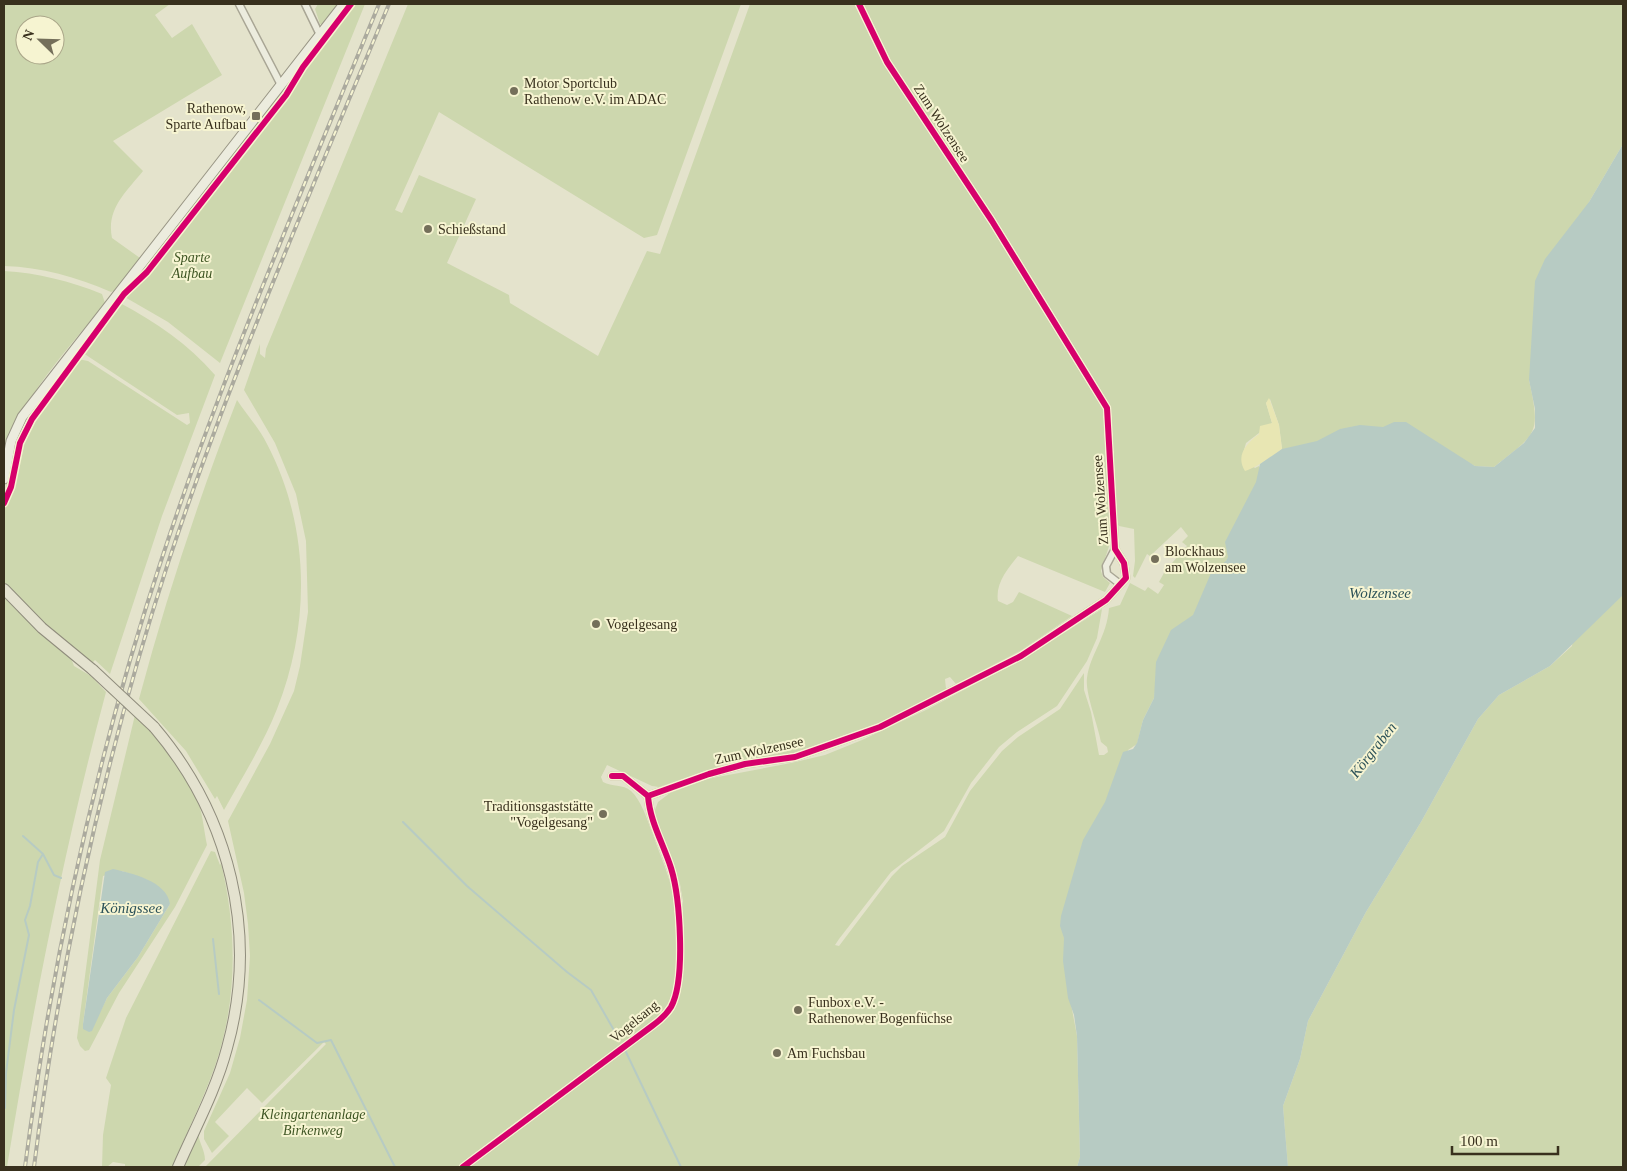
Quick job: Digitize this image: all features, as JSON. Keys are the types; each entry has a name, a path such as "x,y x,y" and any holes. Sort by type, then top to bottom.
{"main road":[{"path":"4,478 11,441 22,417 344,4"},
{"path":"4,589 42,628 93,670 154,727 183,765 210,812 225,853 235,889 240,931 241,961 237,1003 222,1065 178,1167"}],"street":[{"path":"239,4 281,86"},
{"path":"305,4 320,35"},
{"name":"Zum Wolzensee","path":"648,796 727,769 795,757 880,727 1021,656 1106,600 1126,578 1124,564 1116,549 1106,408 992,221 887,62 859,4"},
{"name":"Zum Wolzensee","path":"1116,549 1106,566 1107,574 1120,584"},
{"path":"612,776 622,776 648,796"},
{"name":"Vogelsang","path":"463,1167 652,1026 672,1006 677,986 679,965 679,903 671,868 649,812 648,796"}],"green space":[{"path":"4,4 170,4 155,15 172,38 192,24 222,75 113,141 143,171 124,194 115,210 112,218 112,238 140,258 114,291 111,292 59,274 4,266"},
{"path":"318,4 339,4 323,24 320,24 315,9"},
{"name":"Sparte Aufbau","path":"353,4 365,4 220,363 168,322 123,296 140,273 145,276 150,270 147,263 280,92 287,95 284,87"},
{"name":"Kleingartenanlage Birkenweg","path":"408,4 741,4 657,235 644,238 439,112 395,210 402,213 419,175 476,199 447,263 509,295 510,303 598,356 647,251 660,254 750,4 856,4 887,65 993,226 1104,408 1111,540 1101,571 1103,577 1110,583 1105,592 1018,556 1000,582 998,601 1007,605 1013,602 1019,592 1072,616 1020,651 956,684 950,677 945,679 946,689 939,693 878,724 824,745 782,756 731,762 659,787 652,786 607,765 601,777 603,782 628,789 638,799 669,879 675,907 678,942 677,976 670,1004 656,1022 623,1043 457,1167 205,1167 326,1044 324,1042 262,1103 247,1088 215,1122 229,1136 212,1153 204,1139 204,1131 230,1073 240,1038 247,1000 250,956 244,893 228,821 270,744 294,691 300,666 308,612 306,541 296,494 275,443 244,390 260,344 260,354 265,358 266,349"},
{"path":"861,4 1623,4 1623,144 1589,202 1529,380 1535,412 1535,423 1532,431 1519,447 1494,467 1475,466 1454,455 1353,439 1279,452 1282,449 1279,425 1270,399 1266,403 1272,423 1246,443 1242,457 1255,468 1259,466 1264,477 1242,533 1156,686 1154,698 1143,720 1137,744 1128,750 1071,1004 1077,1036 1080,1157 1077,1167 468,1167 653,1030 675,1006 682,969 683,901 680,884 655,818 658,802 670,793 707,779 825,755 862,740 928,709 1026,657 1102,609 1097,638 1087,661 1057,706 1017,732 999,747 971,783 944,831 891,872 835,945 839,946 892,876 902,866 945,837 970,791 1002,751 1018,737 1060,709 1084,673 1084,690 1091,712 1099,755 1104,755 1108,752 1107,747 1101,742 1090,700 1087,678 1091,661 1105,628 1109,608 1120,605 1130,583 1145,591 1148,587 1158,594 1164,585 1159,582 1165,571 1187,546 1182,542 1188,536 1181,527 1150,556 1147,554 1135,578 1133,576 1135,561 1134,529 1119,526 1116,522 1108,406 890,62"},
{"path":"4,271 54,278 78,285 102,294 105,303 61,356 32,396 10,436 4,456"},
{"path":"120,303 171,334 194,353 215,375 162,516 110,674 95,660 92,663 46,625 4,582 4,521 7,478 16,439 29,414 73,358 88,361 187,425 190,423 189,413 177,415 83,353 82,346 111,308 113,315"},
{"path":"237,400 267,444 281,475 291,508 298,541 301,575 300,609 296,643 277,709 259,748 224,810 217,796 215,799 186,751 139,699 160,623 184,548"},
{"path":"1623,585 1623,1167 1288,1167 1283,1106 1300,1059 1308,1021 1366,912 1421,822 1478,719 1499,695 1550,666 1572,646 1574,632"},
{"path":"4,596 45,637 71,658 74,666 91,676 106,692 63,869 28,1047 7,1167 4,1167"},
{"path":"135,715 180,768 195,792 202,814 207,845 175,907 119,993 89,1050 85,1051 80,1046 77,1038 100,860","holes":["122,871 147,880 170,904 138,957 107,998 98,1016 83,1024 103,876"]},
{"path":"211,851 215,852 220,865 221,863 226,888 230,914 233,964 228,1015 223,1041 215,1066 172,1167 125,1167 125,1164 113,1162 107,1167 102,1167 103,1135 111,1085 106,1078 126,1018"},
{"path":"198,1133 205,1160 198,1167 183,1167"}],"sand":[{"path":"1269,398 1279,425 1282,449 1259,465 1245,471 1241,460 1244,450 1250,441 1259,434 1260,426 1272,423 1266,403"}],"water":[{"name":"Wolzensee","path":"1623,144 1623,595 1550,666 1499,695 1478,719 1421,822 1366,912 1308,1021 1300,1059 1283,1106 1288,1167 1077,1167 1080,1157 1077,1036 1074,1015 1068,998 1063,961 1064,938 1060,926 1061,916 1083,840 1105,802 1123,752 1133,749 1137,743 1143,720 1154,698 1156,662 1171,630 1193,615 1211,573 1226,561 1228,557 1225,542 1256,482 1260,464 1282,449 1317,441 1340,429 1360,425 1383,427 1394,422 1406,422 1475,466 1494,467 1524,443 1535,428 1535,409 1529,380 1535,281 1545,259 1589,202"},
{"name":"Königssee","path":"113,869 147,879 162,889 170,904 138,957 107,998 92,1031 89,1032 83,1029 83,1024 105,872"}],"waterway":[{"path":"403,822 467,886 567,972 591,990 619,1039"},
{"path":"23,836 43,854 54,875 61,878"},
{"path":"5,1108 6,1073 14,1010 29,935 25,920 30,906 38,862 43,854"},
{"path":"213,939 219,994"},
{"path":"259,1000 317,1043 331,1040 395,1167"},
{"path":"625,1050 681,1167"}],"railway":[{"path":"25,1167 49,1012 79,859 97,783 138,633 186,487 238,348 379,4"},
{"path":"34,1167 57,1014 71,937 104,786 145,637 192,492 245,351 389,4"}],"cycle path":[{"path":"4,503 11,487 20,443 32,419 124,294 147,272 286,95 303,67 351,4"},
{"path":"612,776 623,776 648,796 709,774 745,764 795,757 880,727 1021,656 1106,600 1126,578 1124,563 1115,549 1107,408 992,221 887,62 859,4"},
{"path":"463,1167 655,1024 671,1007 679,978 680,938 677,898 671,868 654,824 648,796"}],"place":[{"name":"Motor Sportclub Rathenow e.V. im ADAC","path":"514,91"},
{"name":"Rathenow, Sparte Aufbau","path":"256,116"},
{"name":"Schießstand","path":"428,229"},
{"name":"Blockhaus am Wolzensee","path":"1155,559"},
{"name":"Vogelgesang","path":"596,624"},
{"name":"Traditionsgaststätte \"Vogelgesang\"","path":"603,814"},
{"name":"Funbox e.V. - Rathenower Bogenfüchse","path":"798,1010"},
{"name":"Am Fuchsbau","path":"777,1053"}],"water label":[{"name":"Körgraben","path":"1373,750"}]}
